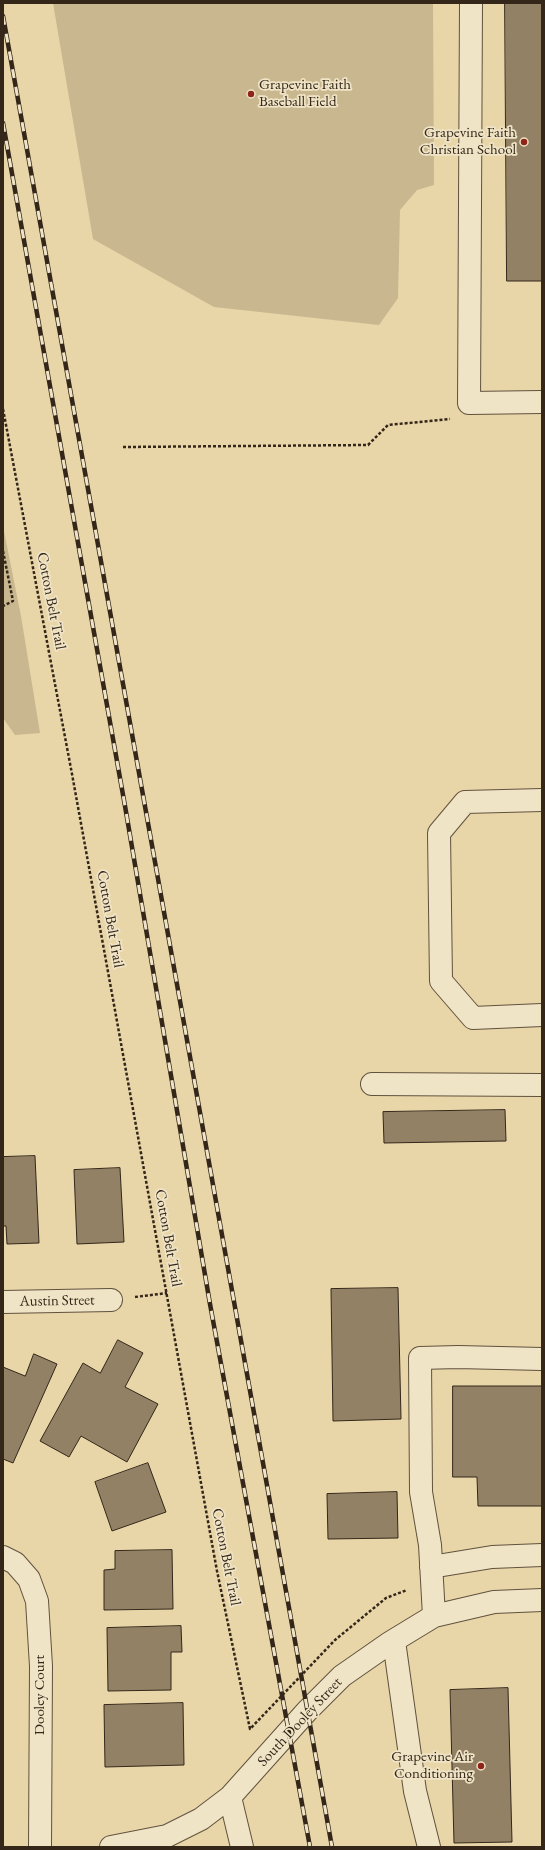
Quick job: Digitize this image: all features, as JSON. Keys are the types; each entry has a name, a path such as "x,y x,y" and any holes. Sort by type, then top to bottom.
{"street":[{"path":"471,3 469,403 542,402"},
{"path":"542,800 465,802 439,833 441,980 473,1018 542,1015"},
{"path":"372,1084 542,1085"},
{"name":"Austin Street","path":"3,1302 111,1300"},
{"path":"434,1616 430,1545 421,1492 420,1358 458,1357 542,1359"},
{"path":"432,1577 492,1556 542,1554"},
{"name":"Dooley Court","path":"3,1556 15,1563 29,1579 36,1601 41,1666 40,1847"},
{"name":"South Dooley Street","path":"111,1847 167,1836 201,1819 230,1797 266,1759 302,1716 342,1676 434,1616 494,1602 542,1600"},
{"path":"394,1641 415,1791 429,1847"},
{"path":"230,1797 242,1847"}],"path":[{"path":"123,447 368,445 388,425 456,418 469,403"},
{"name":"Cotton Belt Trail","path":"3,409 72,774 217,1571 250,1729 335,1640 386,1598 407,1590 432,1577"},
{"path":"3,551 12,601 3,606"},
{"path":"111,1300 167,1293"}],"shaded area":[{"name":"Grapevine Faith Baseball Field","path":"53,3 433,3 434,185 417,190 400,210 398,298 379,325 214,307 93,239"},
{"path":"3,526 21,616 40,733 15,735 3,718"}],"building":[{"name":"Grapevine Faith Christian School","path":"505,3 542,3 542,281 507,281"},
{"path":"505,1110 506,1141 384,1143 383,1112"},
{"path":"35,1156 39,1243 7,1244 6,1226 3,1226 3,1157"},
{"path":"120,1168 124,1242 77,1244 74,1170"},
{"path":"398,1288 401,1419 333,1421 331,1289"},
{"path":"118,1340 143,1353 125,1387 158,1404 127,1462 81,1436 69,1457 40,1441 83,1363 100,1373"},
{"path":"34,1354 57,1364 13,1463 3,1459 3,1367 25,1376"},
{"path":"453,1386 542,1386 542,1506 478,1506 477,1477 453,1477"},
{"path":"148,1463 166,1512 112,1531 95,1482"},
{"path":"397,1492 398,1538 328,1539 327,1494"},
{"path":"172,1550 173,1609 104,1610 104,1570 115,1569 115,1551"},
{"path":"181,1626 182,1652 171,1652 171,1690 108,1691 107,1628"},
{"name":"Grapevine Air Conditioning","path":"508,1688 512,1842 454,1843 450,1690"},
{"path":"183,1703 184,1765 105,1767 104,1705"}],"railway":[{"path":"3,16 332,1847"},
{"path":"3,123 125,806 210,1304 310,1847"}],"place":[{"name":"Grapevine Faith Baseball Field","path":"251,94"},
{"name":"Grapevine Faith Christian School","path":"524,142"},
{"name":"Grapevine Air Conditioning","path":"481,1766"}]}
